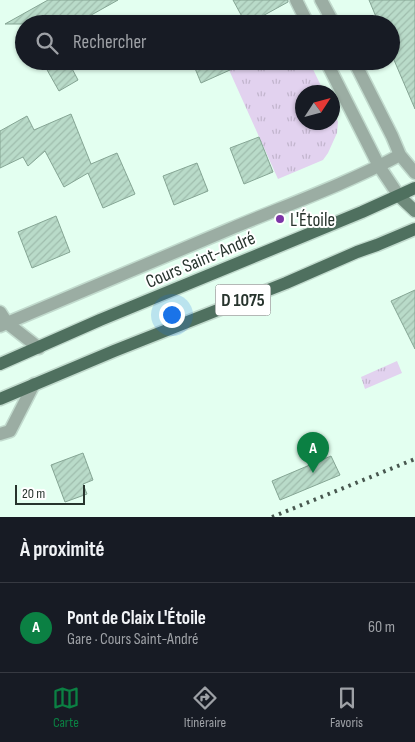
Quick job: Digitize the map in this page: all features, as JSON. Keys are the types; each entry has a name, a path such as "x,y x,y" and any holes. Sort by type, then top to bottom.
{"main road":[{"name":"Cours Saint-André","path":"0,364 415,188"},
{"path":"399,196 415,211"},
{"name":"D 1075","path":"0,399 415,229"}],"street":[{"path":"296,0 304,15"},
{"path":"320,0 329,15"},
{"path":"331,70 379,166 399,196"},
{"path":"359,70 400,154 415,173"},
{"name":"Cours Saint-André","path":"2,321 349,180 400,154"},
{"path":"2,321 39,348"},
{"path":"0,434 10,431 34,384"}],"green space":[{"path":"229,70 313,70 321,85 295,85 295,130 337,130 328,153 323,160 278,179"},
{"path":"397,361 402,373 365,389 361,377"}],"building":[{"path":"48,0 118,0 91,15 21,15"},
{"path":"233,0 288,0 288,2 264,15 241,15"},
{"path":"369,0 415,0 415,109 398,70 400,70 400,15 375,15"},
{"path":"15,18 15,24 5,24"},
{"path":"47,70 73,70 78,80 59,91"},
{"path":"196,70 230,70 201,83"},
{"path":"71,114 91,164 117,153 135,194 103,208 88,173 64,187 45,151 28,166 23,157 0,168 0,131 27,116 34,130"},
{"path":"259,137 273,172 244,184 230,148"},
{"path":"197,163 208,191 174,205 163,176"},
{"path":"56,216 70,252 32,268 18,232"},
{"path":"415,290 415,349 391,301"},
{"path":"83,453 93,480 83,484 87,494 65,502 51,465"},
{"path":"331,456 340,475 280,500 272,481"}],"railway":[{"path":"272,517 415,459"}],"place":[{"name":"L'Étoile","path":"280,219"},
{"name":"Pont de Claix L'Étoile","path":"313,473"}]}
